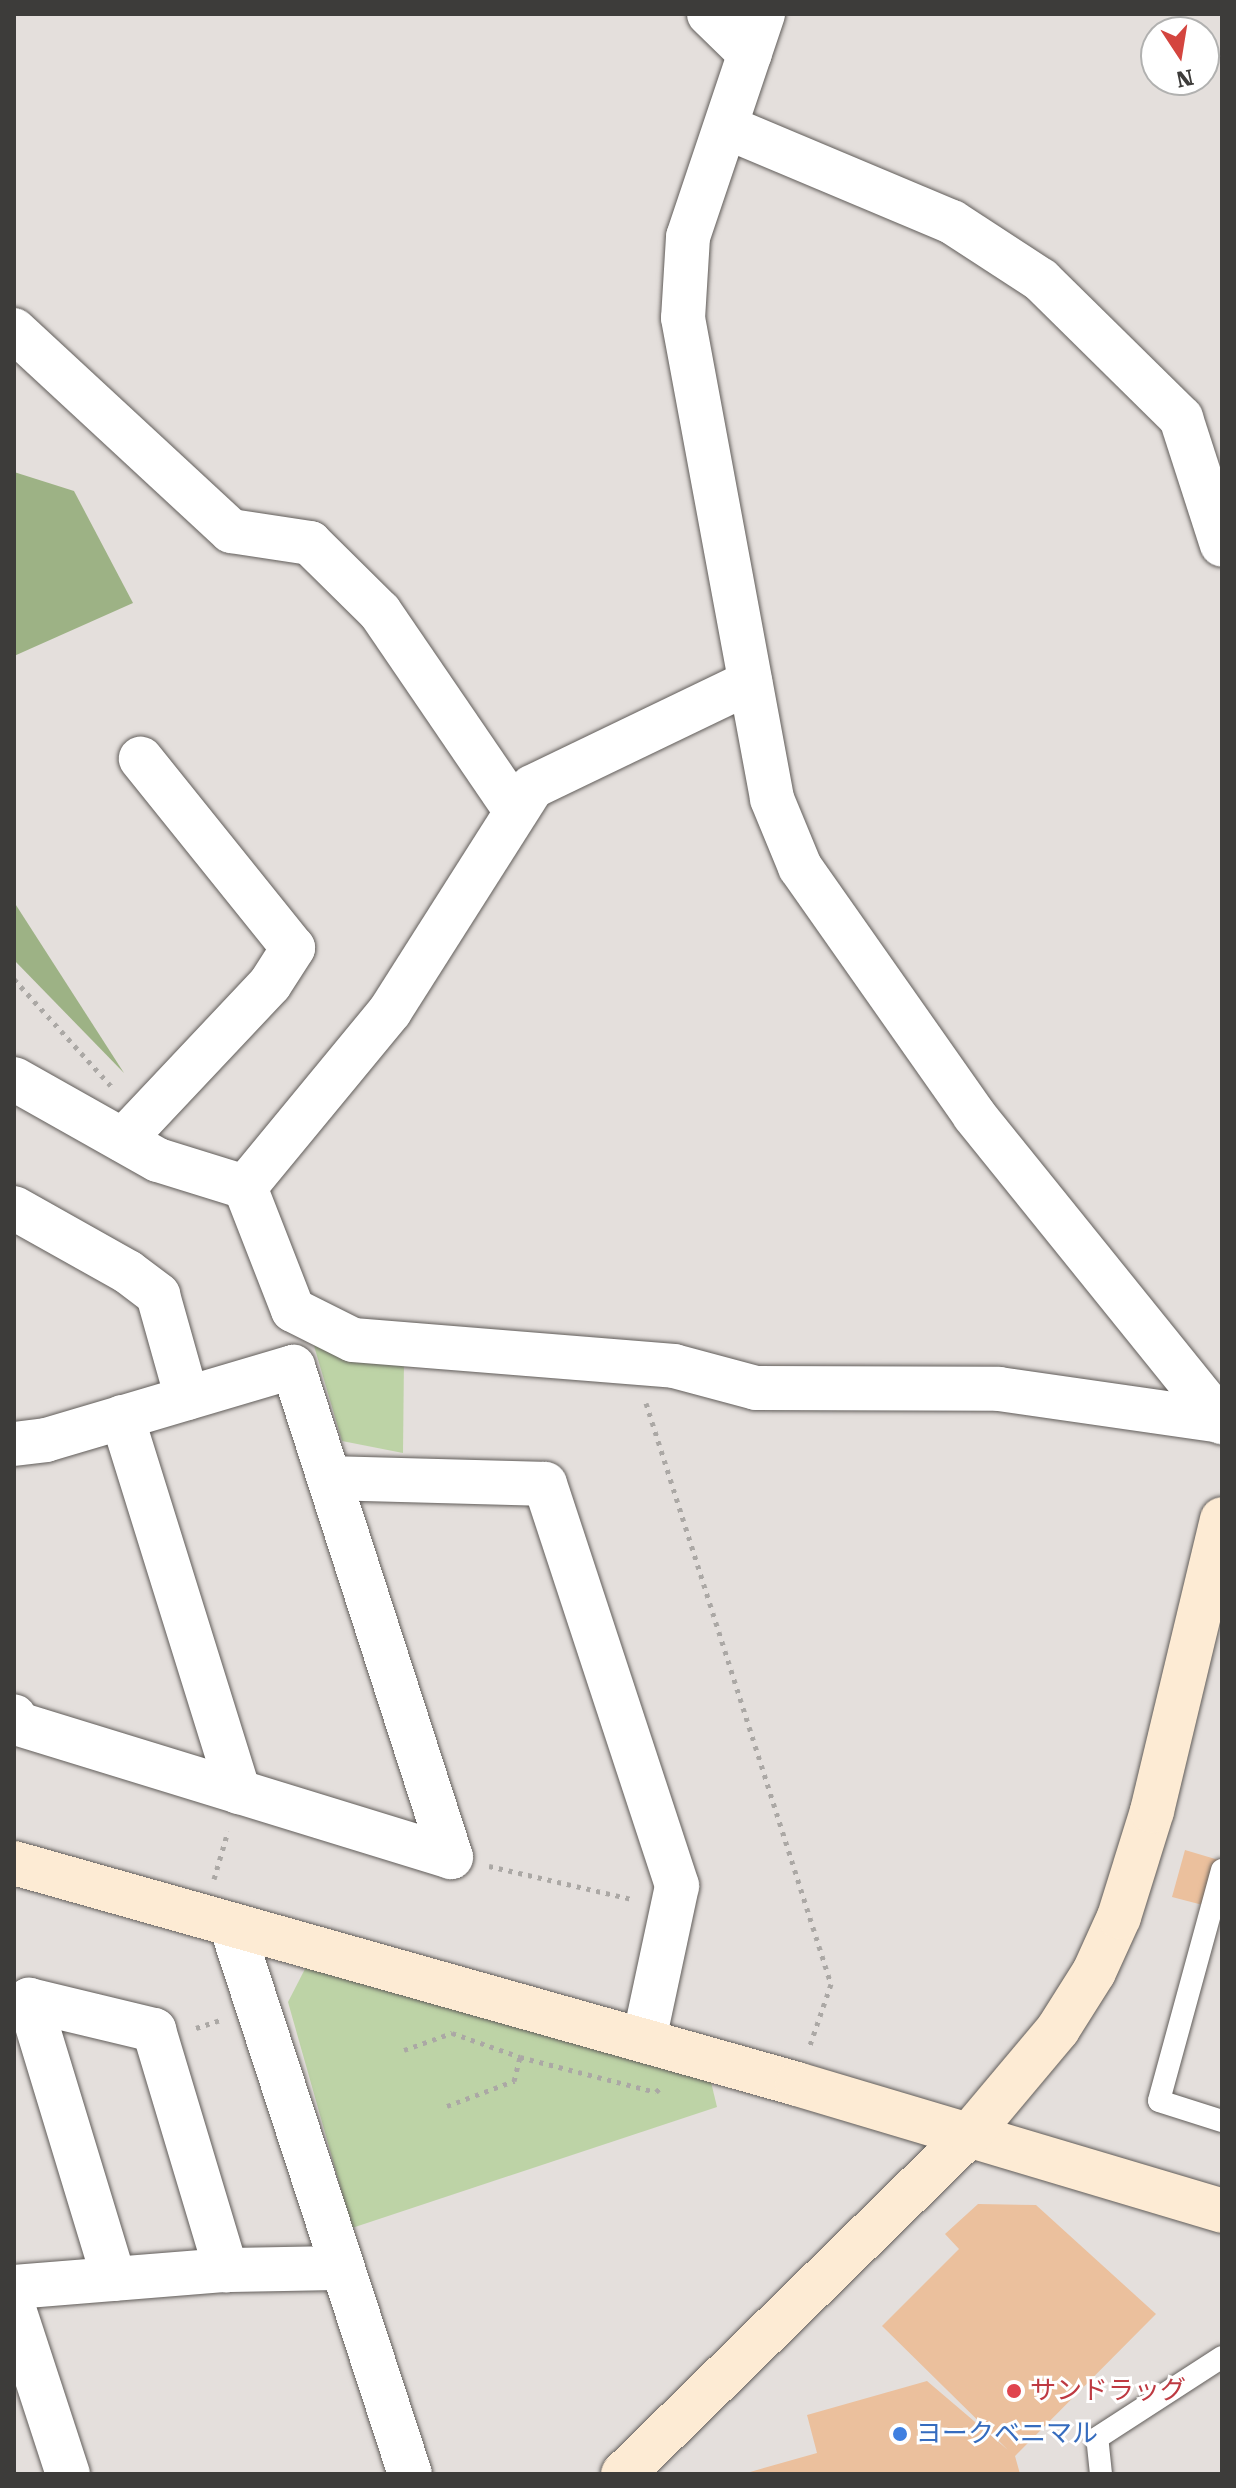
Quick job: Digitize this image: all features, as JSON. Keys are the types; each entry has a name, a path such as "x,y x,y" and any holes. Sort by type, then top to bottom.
{"street":[{"path":"709,14 757,34 688,237 683,318 772,799 800,867 974,1115 1222,1422"},
{"path":"726,127 952,222 1041,280 1181,418 1222,545"},
{"path":"14,330 231,531 310,543 380,612 516,811"},
{"path":"245,1187 390,1011 532,787 750,682"},
{"path":"128,1135 270,984 293,948 141,759"},
{"path":"14,1079 128,1135 158,1160 245,1187"},
{"path":"245,1187 293,1310 353,1340 674,1366 756,1388 999,1389 1222,1422"},
{"path":"14,1208 128,1272 158,1295 187,1398"},
{"path":"14,1444 122,1417 293,1367 451,1857"},
{"path":"122,1417 239,1792"},
{"path":"331,1478 545,1484 677,1886 644,2040"},
{"path":"623,2474 970,2134 1058,2029 1094,1972 1119,1917 1152,1811 1222,1519"},
{"path":"14,1716 16,1723 451,1857"},
{"path":"14,1863 797,2084 1222,2211"},
{"path":"217,1921 257,2007 410,2474"},
{"path":"114,2279 29,2000 154,2030 226,2270"},
{"path":"14,2287 226,2270 342,2268"},
{"path":"14,2309 29,2408 68,2474"}],"lane":[{"path":"1222,1870 1159,2101 1222,2121"},
{"path":"1101,2474 1097,2438 1222,2357"}],"path":[{"path":"14,979 109,1079 128,1135"},
{"path":"660,1451 831,1984 797,2084"},
{"path":"217,1921 239,1792"},
{"path":"451,1857 672,1909"},
{"path":"157,2042 257,2007"},
{"path":"404,2050 452,2033 520,2057 656,2092 688,2053"},
{"path":"447,2106 514,2081 520,2057"}],"green space":[{"path":"14,472 74,491 133,603 14,656"},
{"path":"14,902 124,1073 14,960"},
{"path":"312,1339 404,1358 403,1453 342,1441"},
{"path":"306,1967 711,2082 717,2107 352,2228 288,2002"}],"building":[{"path":"1185,1850 1222,1861 1222,1910 1172,1897"},
{"name":"サンドラッグ","path":"978,2204 1036,2205 1156,2314 1015,2456 1020,2474 743,2474 817,2453 807,2415 927,2381 1008,2450 882,2326 959,2249 945,2234"}],"place":[{"name":"サンドラッグ","path":"1014,2391"},
{"name":"ヨークベニマル","path":"900,2434"}]}
